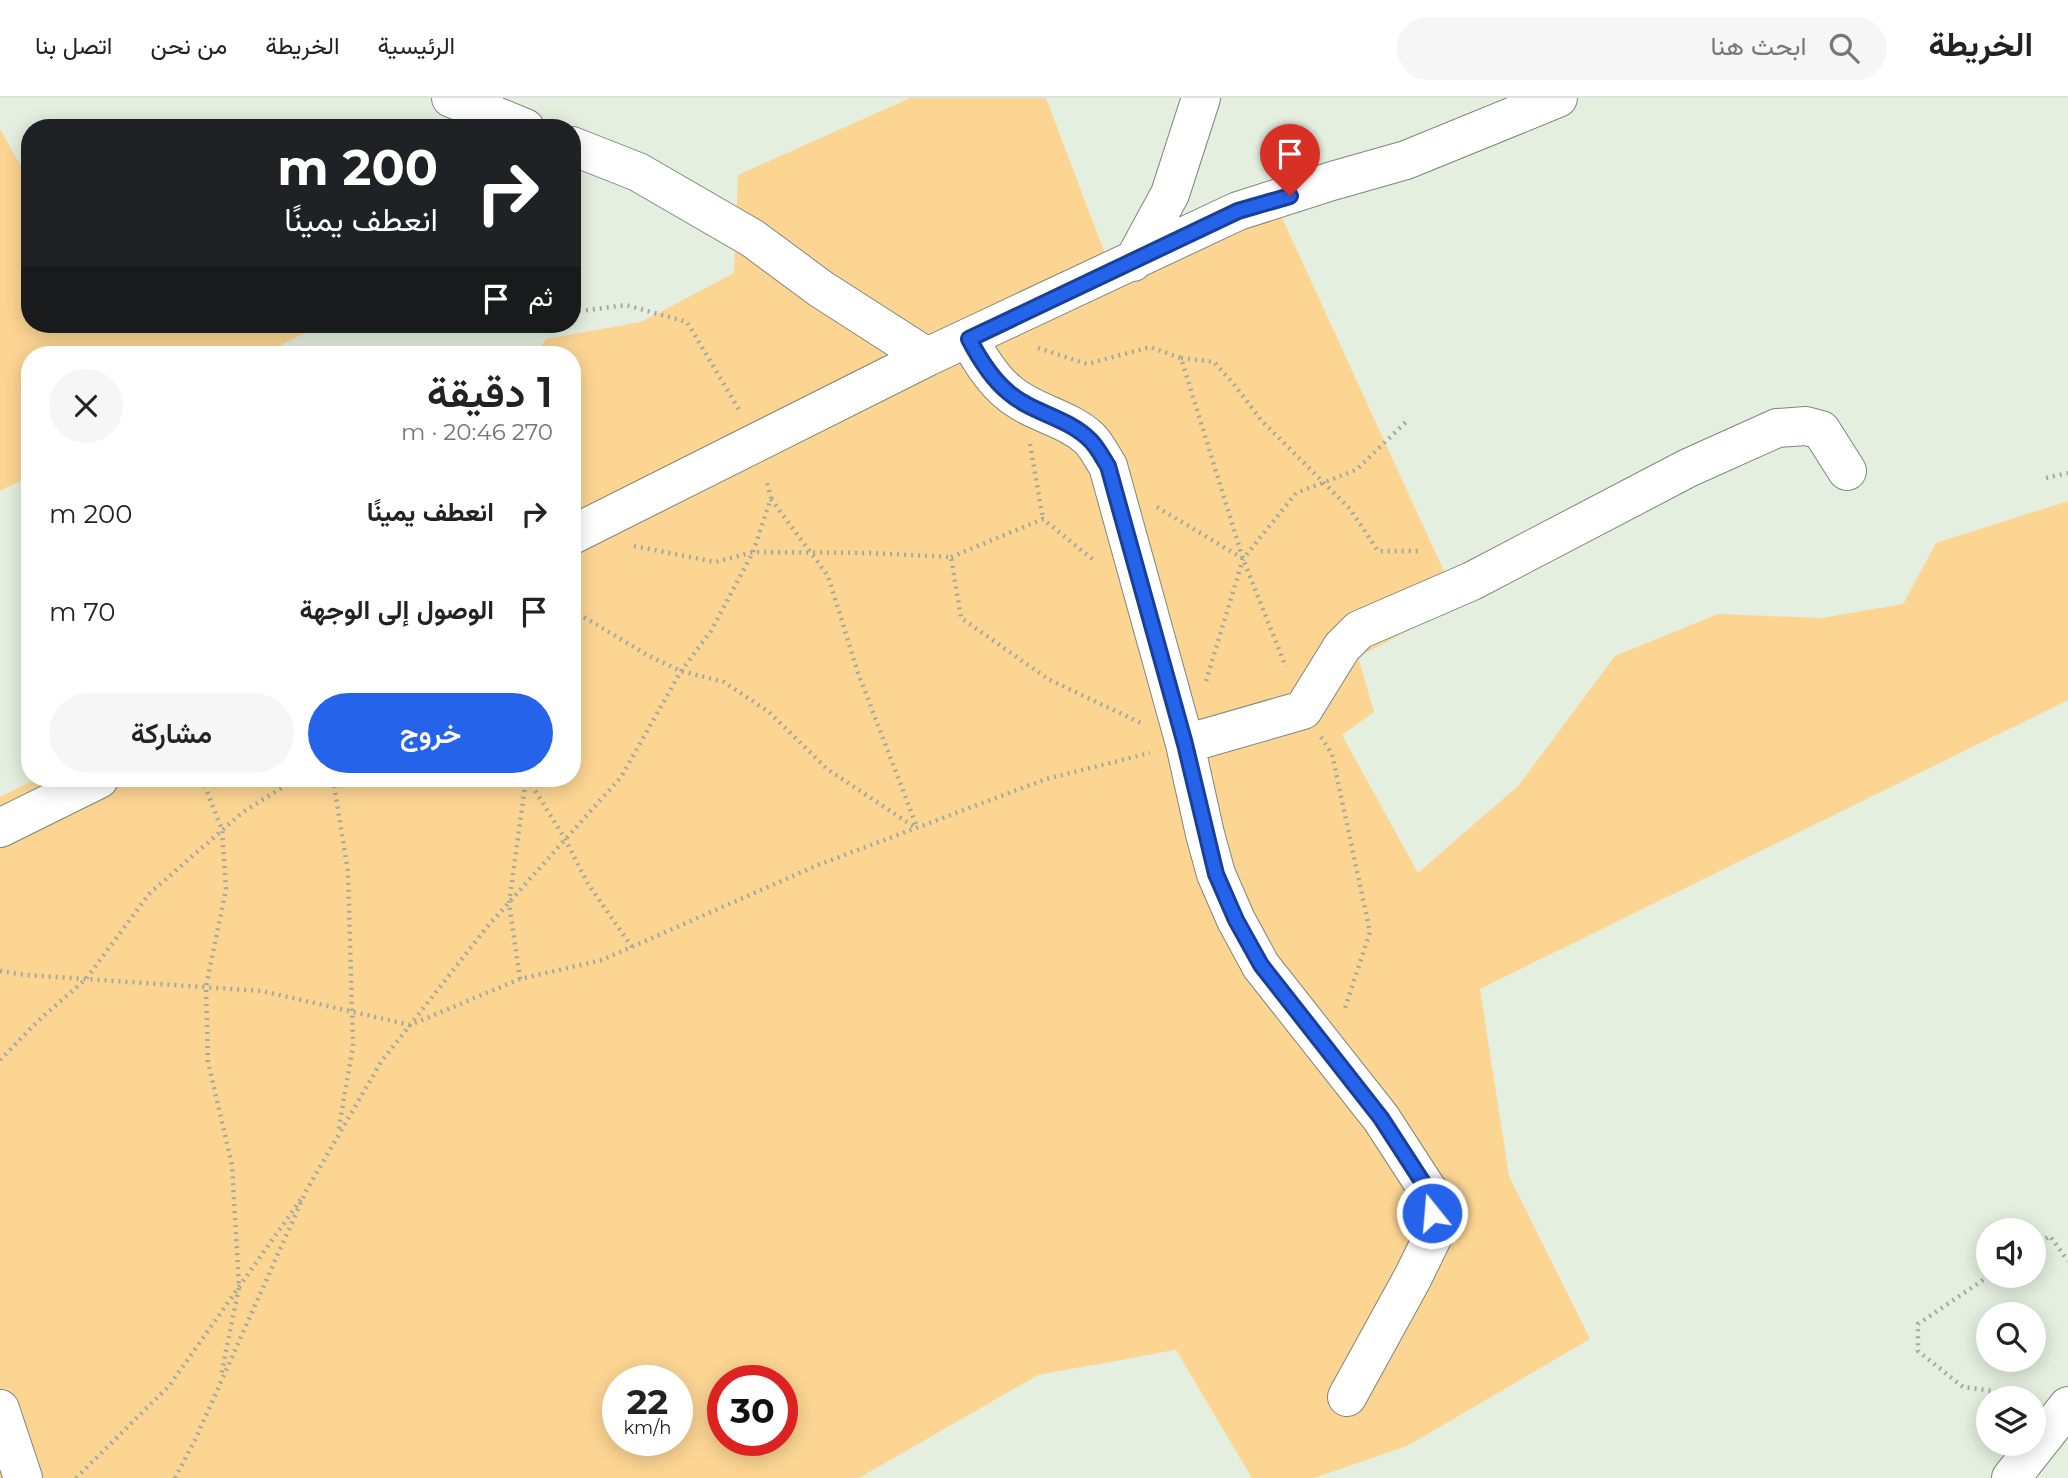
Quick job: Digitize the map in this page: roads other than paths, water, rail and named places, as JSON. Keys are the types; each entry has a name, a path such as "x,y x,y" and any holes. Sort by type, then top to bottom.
{"street":[{"path":"451,98 503,119"},
{"path":"1133,262 1170,194 1201,98"},
{"path":"581,530 927,357 1238,211 1406,160 1558,98"},
{"path":"581,150 638,173 752,238 821,289 927,357"},
{"path":"969,339 990,372 1008,392 1020,401 1063,421 1091,440 1108,466 1185,744 1216,874 1236,920 1261,965 1381,1118 1429,1192 1434,1234 1347,1397"},
{"path":"1185,744 1303,710 1342,647 1359,630 1472,581 1688,468 1777,428 1805,426 1821,430 1847,471"},
{"path":"0,828 83,787"},
{"path":"2011,1478 2052,1401"},
{"path":"0,1409 23,1478"}]}
